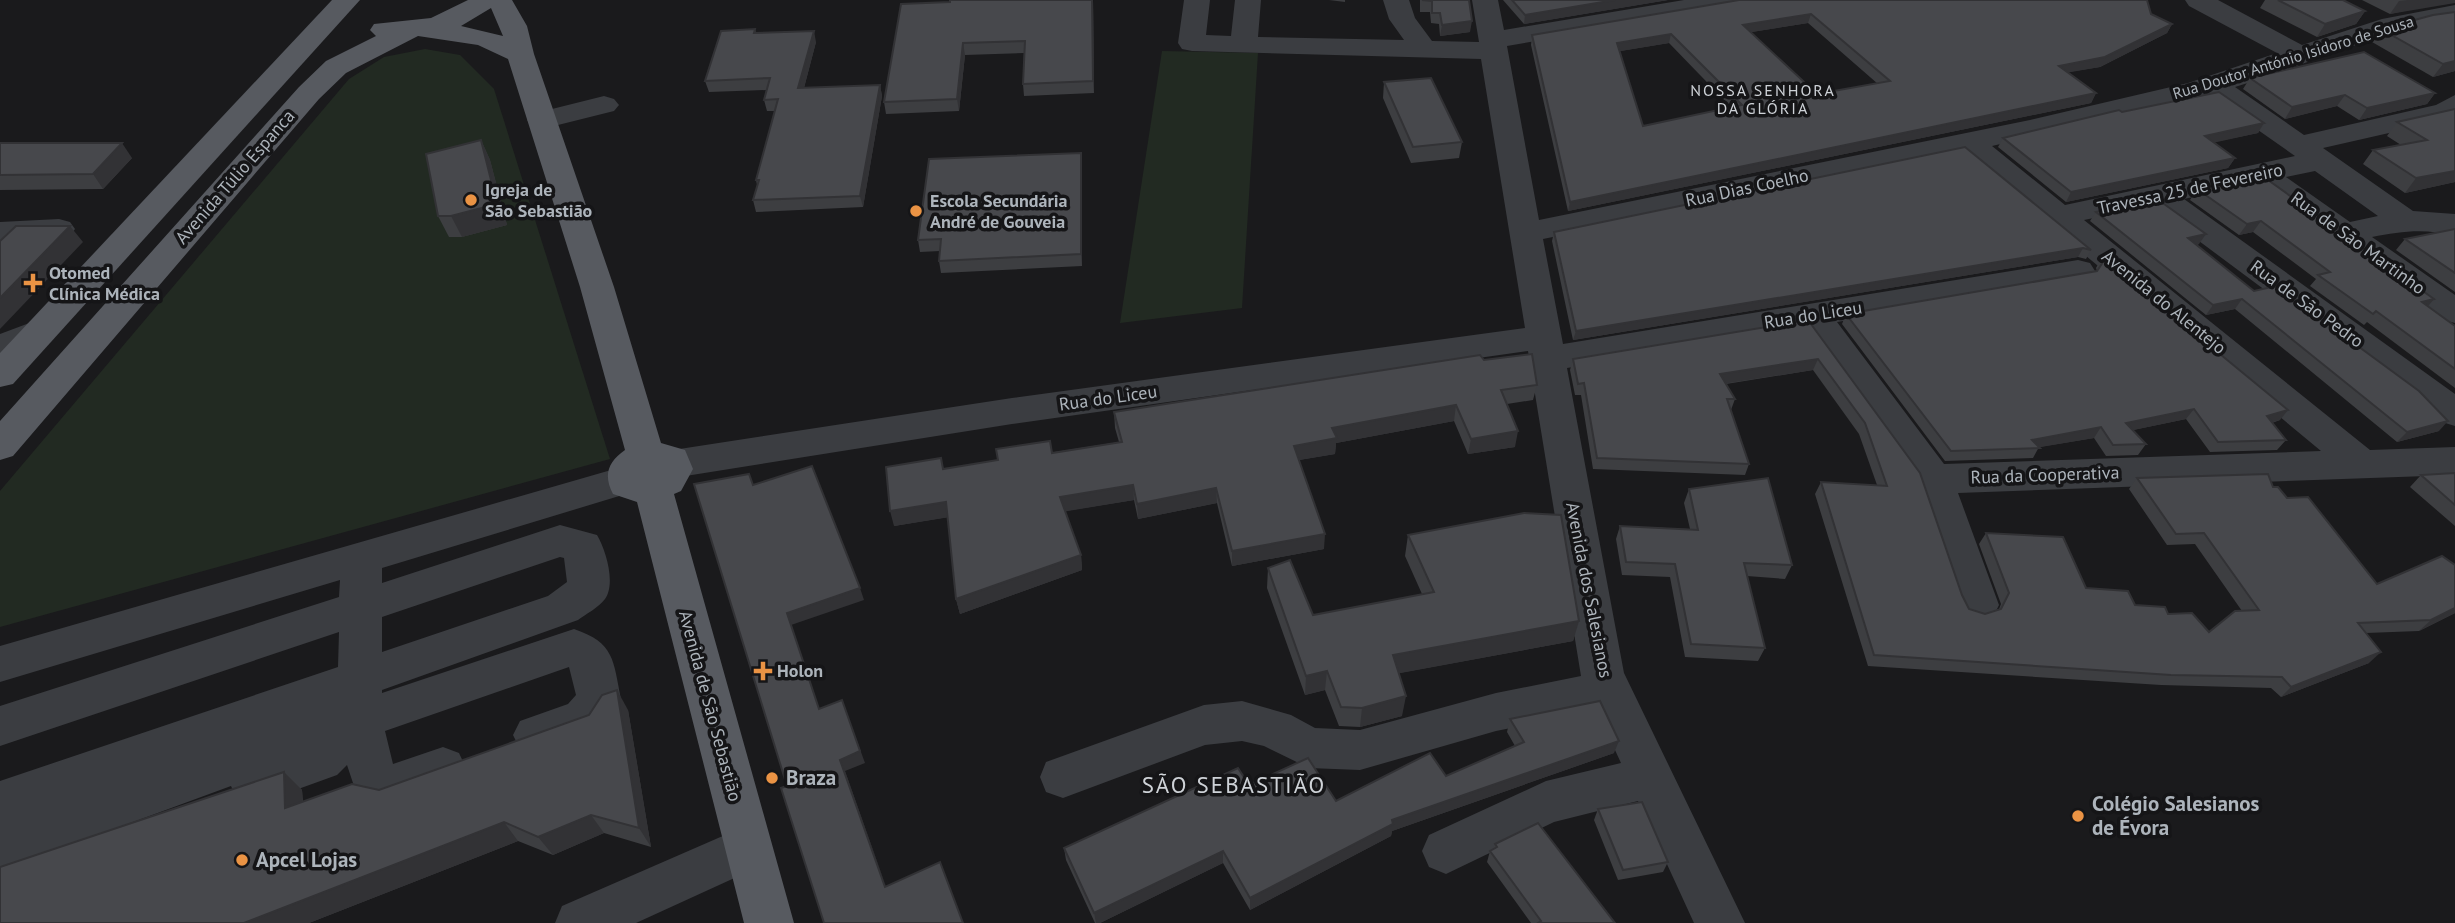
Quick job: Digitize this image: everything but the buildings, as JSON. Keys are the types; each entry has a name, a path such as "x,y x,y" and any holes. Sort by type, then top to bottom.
{"main road":[{"name":"Avenida Túlio Espanca","path":"0,446 309,93 336,67 417,28 460,16 485,0"},
{"name":"Avenida de São Sebastião","path":"499,0 514,26 520,54 597,286 769,923"},
{"name":"Avenida Túlio Espanca","path":"346,1 345,13 352,22 366,28 417,28"},
{"name":"Avenida Túlio Espanca","path":"0,375 346,1"},
{"path":"417,28 485,38 520,54"}],"street":[{"path":"1197,0 1192,43 1424,49 1493,45 1731,0"},
{"path":"1244,45 1248,0"},
{"path":"1396,0 1402,19 1424,49"},
{"name":"Avenida dos Salesianos","path":"1485,0 1602,674 1720,923"},
{"path":"2198,0 2301,55"},
{"path":"2357,11 2389,27"},
{"name":"Rua Doutor António Isidoro de Sousa","path":"1968,142 2212,84 2389,27 2455,13"},
{"path":"2346,41 2378,60"},
{"path":"2212,84 2405,220"},
{"path":"2421,86 2455,105"},
{"path":"542,120 604,105"},
{"name":"Travessa 25 de Fevereiro","path":"2059,216 2261,173 2310,153 2446,111 2455,105"},
{"name":"Rua Dias Coelho","path":"1526,233 1968,142"},
{"name":"Avenida do Alentejo","path":"1968,142 2360,462"},
{"name":"Rua de São Martinho","path":"2261,173 2455,312"},
{"name":"Rua de São Pedro","path":"2158,195 2455,413"},
{"path":"2344,233 2405,220 2449,222 2455,226"},
{"path":"0,232 59,229"},
{"name":"Rua do Liceu","path":"0,664 649,472 1013,411 1813,315 2078,271"},
{"path":"1813,315 1934,479 1978,605"},
{"path":"0,346 40,331"},
{"name":"Rua da Cooperativa","path":"1934,479 2360,462 2455,461"},
{"path":"0,726 560,541 583,546 589,589 563,608 360,698 0,848"},
{"path":"0,803 360,698 574,647 591,658 599,699 584,718 394,785 375,783 360,698 361,558"},
{"path":"1063,777 1204,726 1242,721 1275,729 1309,748 1360,750 1496,712 1610,689"},
{"path":"0,872 321,761 360,698"},
{"path":"1446,851 1546,803 1651,777"},
{"path":"580,923 748,848"}],"shaded area":[{"path":"425,49 460,55 494,89 610,459 0,627 0,491 349,79 384,57"},
{"path":"1162,51 1258,53 1242,308 1120,323"}],"place":[{"name":"Igreja de São Sebastião","path":"471,200"},
{"name":"Escola Secundária André de Gouveia","path":"916,211"},
{"name":"Otomed Clínica Médica","path":"33,283"},
{"name":"Holon","path":"763,671"},
{"name":"Braza","path":"772,778"},
{"name":"Colégio Salesianos de Évora","path":"2078,816"},
{"name":"Apcel Lojas","path":"242,860"}],"district":[{"name":"NOSSA SENHORA DA GLÓRIA","path":"1763,99"},
{"name":"SÃO SEBASTIÃO","path":"1234,785"}]}
